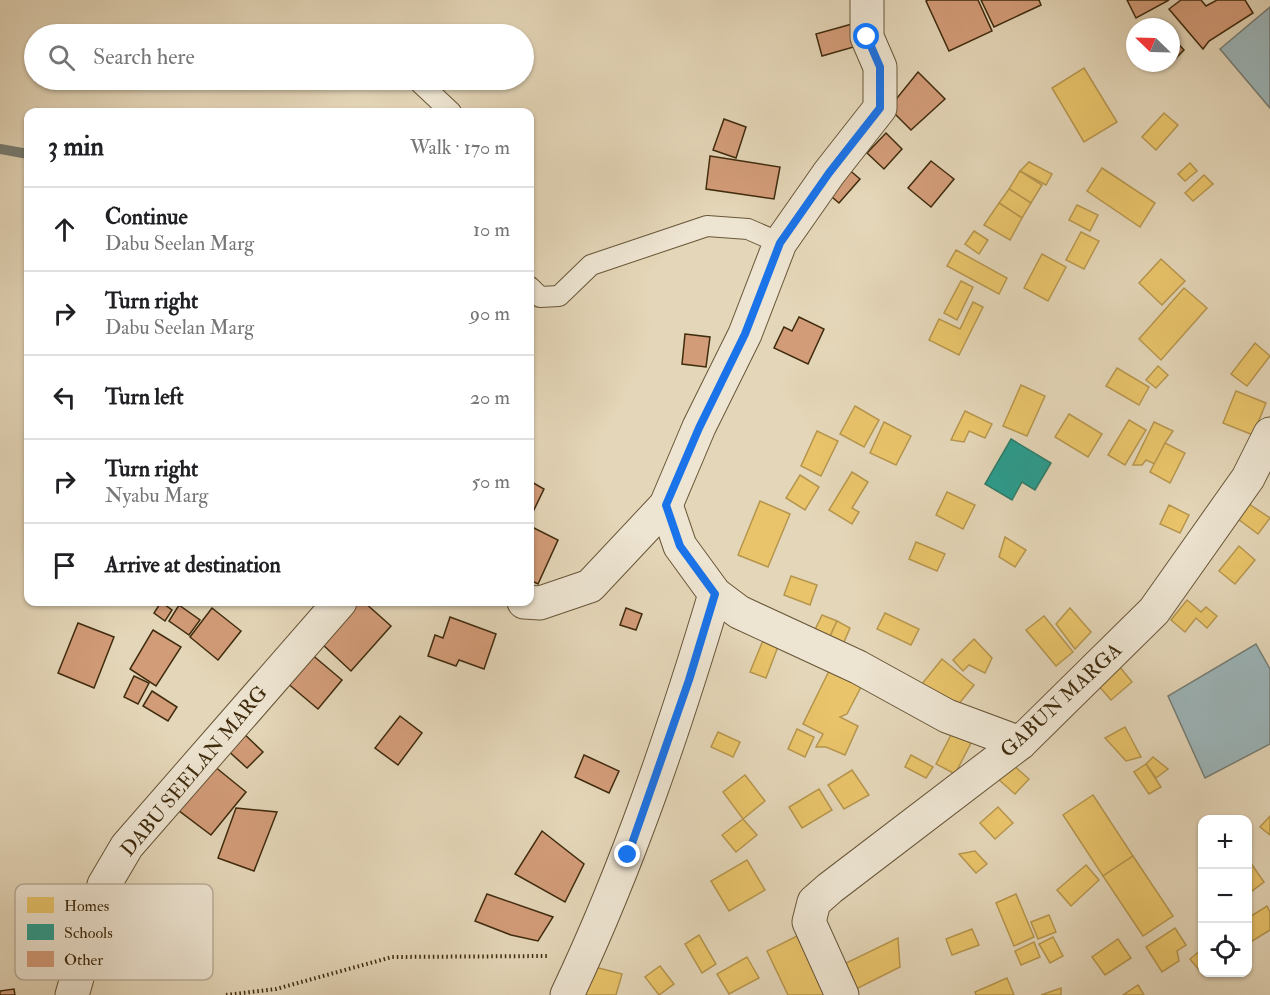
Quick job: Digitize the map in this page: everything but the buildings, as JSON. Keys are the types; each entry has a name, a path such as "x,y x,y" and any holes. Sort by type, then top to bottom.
{"street":[{"path":"534,603 540,603 590,586 666,505 699,428 745,334 780,243 829,173 880,108 880,67 867,37 867,0"},
{"name":"GABUN MARGA","path":"842,995 809,922 814,902 1020,743 1154,611 1248,478 1270,434"},
{"path":"666,505 680,546 715,594 739,612 858,667 947,716 1020,743"},
{"path":"567,995 586,956 628,855 689,680 715,594"},
{"name":"DABU SEELAN MARG","path":"105,884 127,846 337,606"},
{"name":"DABU SEELAN MARG","path":"72,995 76,980"}],"lane":[{"path":"428,90 447,108"},
{"path":"534,291 540,297 559,296 591,265 707,226 748,229 780,243"}],"path":[{"path":"226,995 276,989 392,957 586,956"}],"water":[{"path":"1270,7 1270,108 1220,49"},
{"path":"1256,644 1270,669 1270,744 1205,778 1168,696"}],"waterway":[{"path":"0,149 24,153"}],"route":[{"path":"628,855 689,680 715,594 680,546 666,505 699,428 745,334 780,243 829,173 880,108 880,67 867,37"}]}
